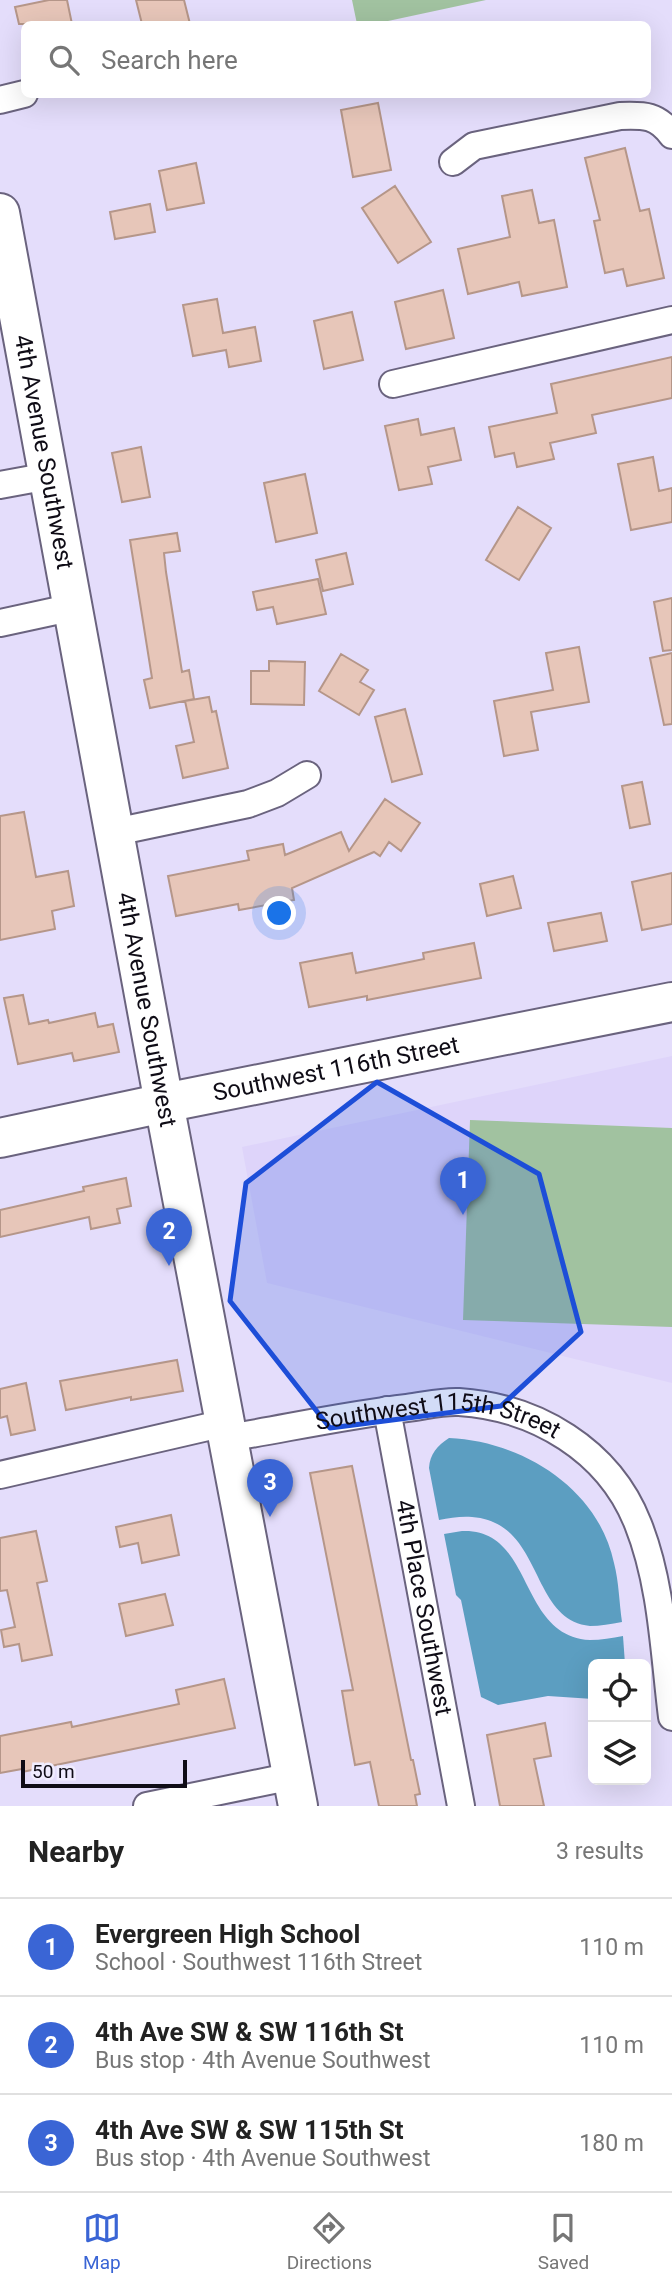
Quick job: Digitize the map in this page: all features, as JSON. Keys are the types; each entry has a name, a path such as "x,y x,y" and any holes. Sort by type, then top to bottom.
{"street":[{"path":"0,100 21,95"},
{"path":"453,162 474,146 621,116 644,115 663,123 672,135"},
{"name":"4th Avenue Southwest","path":"0,213 164,1103 295,1791"},
{"path":"393,384 672,320"},
{"path":"0,485 49,476"},
{"path":"0,623 74,607"},
{"path":"115,832 248,804 277,793 307,775"},
{"name":"Southwest 116th Street","path":"0,1138 672,1002"},
{"name":"Southwest 115th Street","path":"0,1475 227,1431 456,1402 494,1406 533,1418 566,1435 593,1457 623,1492 638,1523 653,1577 672,1717"},
{"name":"4th Place Southwest","path":"387,1410 461,1806"},
{"path":"148,1806 295,1791"}],"highlighted area":[{"path":"377,1082 539,1174 581,1332 501,1406 330,1428 230,1301 246,1183"}],"shaded area":[{"path":"672,1056 672,1383 267,1283 242,1147"}],"green space":[{"path":"352,0 486,0 388,21 356,21"},
{"path":"470,1120 672,1128 672,1327 463,1320"}],"water":[{"path":"449,1438 503,1448 529,1459 574,1491 592,1512 605,1536 616,1570 622,1622 590,1626 570,1620 556,1607 525,1552 512,1535 495,1523 472,1517 439,1520 429,1468 435,1451"},
{"path":"462,1531 485,1535 503,1546 549,1621 567,1634 590,1640 623,1636 625,1659 588,1659 588,1699 548,1696 498,1705 481,1697 444,1534"}],"building":[{"path":"49,0 67,0 71,21 21,21 19,24 15,7"},
{"path":"136,0 184,0 189,21 141,21"},
{"path":"378,103 391,170 353,177 341,110"},
{"path":"625,148 640,211 649,209 664,278 627,286 623,269 605,273 594,221 600,220 585,158"},
{"path":"196,163 204,203 167,210 159,171"},
{"path":"395,186 431,242 398,263 362,208"},
{"path":"532,190 539,223 554,220 567,287 522,296 519,282 468,294 458,249 510,237 502,196"},
{"path":"150,204 155,232 115,239 110,212"},
{"path":"443,290 454,338 406,349 395,302"},
{"path":"217,299 223,333 255,327 261,361 229,367 226,350 193,356 183,305"},
{"path":"352,312 363,360 324,369 314,321"},
{"path":"672,357 672,398 592,415 596,433 550,443 554,459 517,467 514,453 495,457 489,427 557,413 551,384"},
{"path":"418,419 421,435 454,428 461,460 428,467 432,484 399,490 385,426"},
{"path":"141,447 150,497 122,502 112,453"},
{"path":"653,457 659,491 672,488 672,522 631,530 618,464"},
{"path":"305,474 317,533 276,542 264,483"},
{"path":"518,507 551,528 519,580 486,560"},
{"path":"177,533 180,551 164,553 182,672 189,670 194,699 150,708 144,680 152,678 130,540"},
{"path":"346,553 353,584 323,591 316,560"},
{"path":"318,579 326,614 277,624 273,607 257,610 253,592"},
{"path":"672,598 672,650 663,651 654,602"},
{"path":"579,647 589,702 531,712 538,750 504,756 494,701 553,690 546,653"},
{"path":"672,653 672,724 664,725 650,658"},
{"path":"341,654 368,670 360,682 374,690 359,715 319,691"},
{"path":"269,661 305,662 304,705 251,704 251,671 269,671"},
{"path":"209,697 212,712 216,711 228,768 183,778 176,746 194,742 185,701"},
{"path":"405,709 422,774 392,782 375,717"},
{"path":"642,782 650,824 630,828 622,786"},
{"path":"385,799 420,823 401,851 389,842 380,856 374,852 292,888 294,900 239,910 238,904 176,916 168,876 249,860 247,851 283,844 285,855 341,832 349,851"},
{"path":"24,812 36,877 68,871 74,906 52,911 55,929 0,940 0,816"},
{"path":"672,873 672,924 642,930 632,882"},
{"path":"513,876 521,908 487,916 480,884"},
{"path":"601,913 607,941 554,951 548,923"},
{"path":"474,943 481,978 367,1000 367,996 309,1007 300,963 352,953 356,973 424,959 423,953"},
{"path":"23,995 29,1024 48,1020 49,1023 95,1013 98,1027 113,1024 119,1052 74,1061 72,1053 18,1064 4,998"},
{"path":"126,1178 131,1206 117,1209 120,1223 91,1229 89,1217 0,1237 0,1210 84,1191 83,1187"},
{"path":"177,1360 183,1391 131,1400 131,1397 66,1410 60,1381"},
{"path":"26,1383 35,1430 11,1435 7,1416 0,1418 0,1389"},
{"path":"352,1466 420,1794 415,1795 417,1806 379,1806 370,1762 355,1765 342,1691 353,1690 310,1473"},
{"path":"171,1515 179,1555 142,1563 138,1543 120,1547 116,1527"},
{"path":"36,1531 47,1581 37,1583 52,1655 22,1661 19,1644 4,1647 1,1630 15,1627 7,1590 0,1591 0,1538"},
{"path":"165,1594 173,1625 126,1636 119,1604"},
{"path":"224,1679 235,1728 22,1772 22,1769 0,1773 0,1736 71,1722 72,1727 179,1704 176,1690"},
{"path":"545,1723 551,1756 534,1759 544,1806 500,1806 487,1735"}],"place":[{"name":"Evergreen High School","path":"463,1215"},
{"name":"4th Ave SW & SW 116th St","path":"169,1266"},
{"name":"4th Ave SW & SW 115th St","path":"270,1517"}]}
